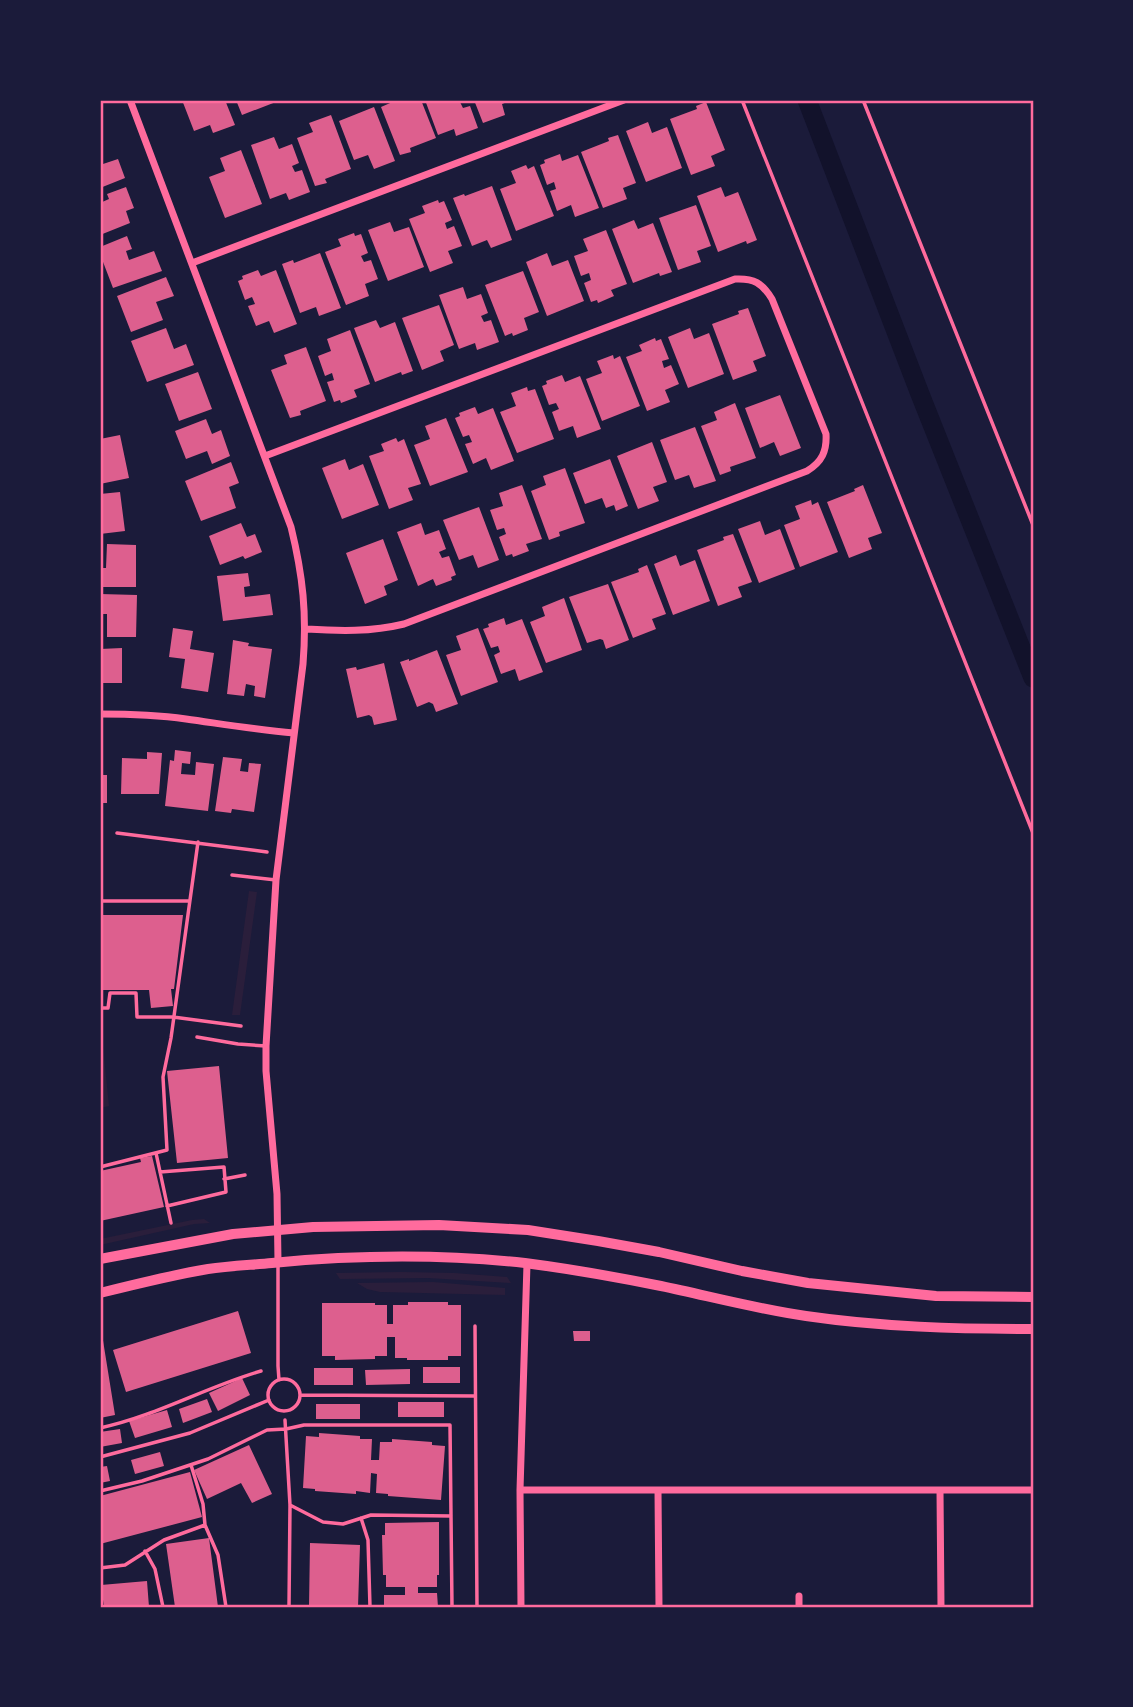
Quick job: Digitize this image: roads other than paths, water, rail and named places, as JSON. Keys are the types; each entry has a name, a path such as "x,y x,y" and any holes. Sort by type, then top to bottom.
{"main road":[{"path":"100,1259 233,1234 313,1227 439,1225 528,1230 659,1252 808,1283 936,1296 1033,1297"},
{"path":"100,1293 209,1269 315,1258 468,1258 527,1264 659,1286 805,1316 919,1327 1033,1329"}],"street":[{"path":"130,100 265,456 291,527 300,561 306,629 276,880 266,1046 278,1194 278,1262"},
{"path":"192,263 624,100"},
{"path":"265,456 735,279 745,278 765,288 772,299 826,434 827,444 823,456 817,465 807,471 404,624 350,631 306,629"},
{"path":"100,714 184,719 294,733"},
{"path":"521,1607 520,1490 527,1264"},
{"path":"520,1490 1033,1490"},
{"path":"658,1490 659,1607"},
{"path":"940,1490 941,1607"},
{"path":"799,1596 799,1607"}],"lane":[{"path":"232,876 276,880"},
{"path":"197,1037 266,1046"},
{"path":"278,1262 279,1380"},
{"path":"475,1326 477,1607"},
{"path":"279,1380 290,1380 298,1387 300,1395 295,1407 285,1411 275,1408 268,1395 271,1386 279,1380"},
{"path":"300,1395 475,1396"},
{"path":"100,1457 190,1433 269,1400"}],"waterway":[{"path":"807,100 1033,678"}]}
